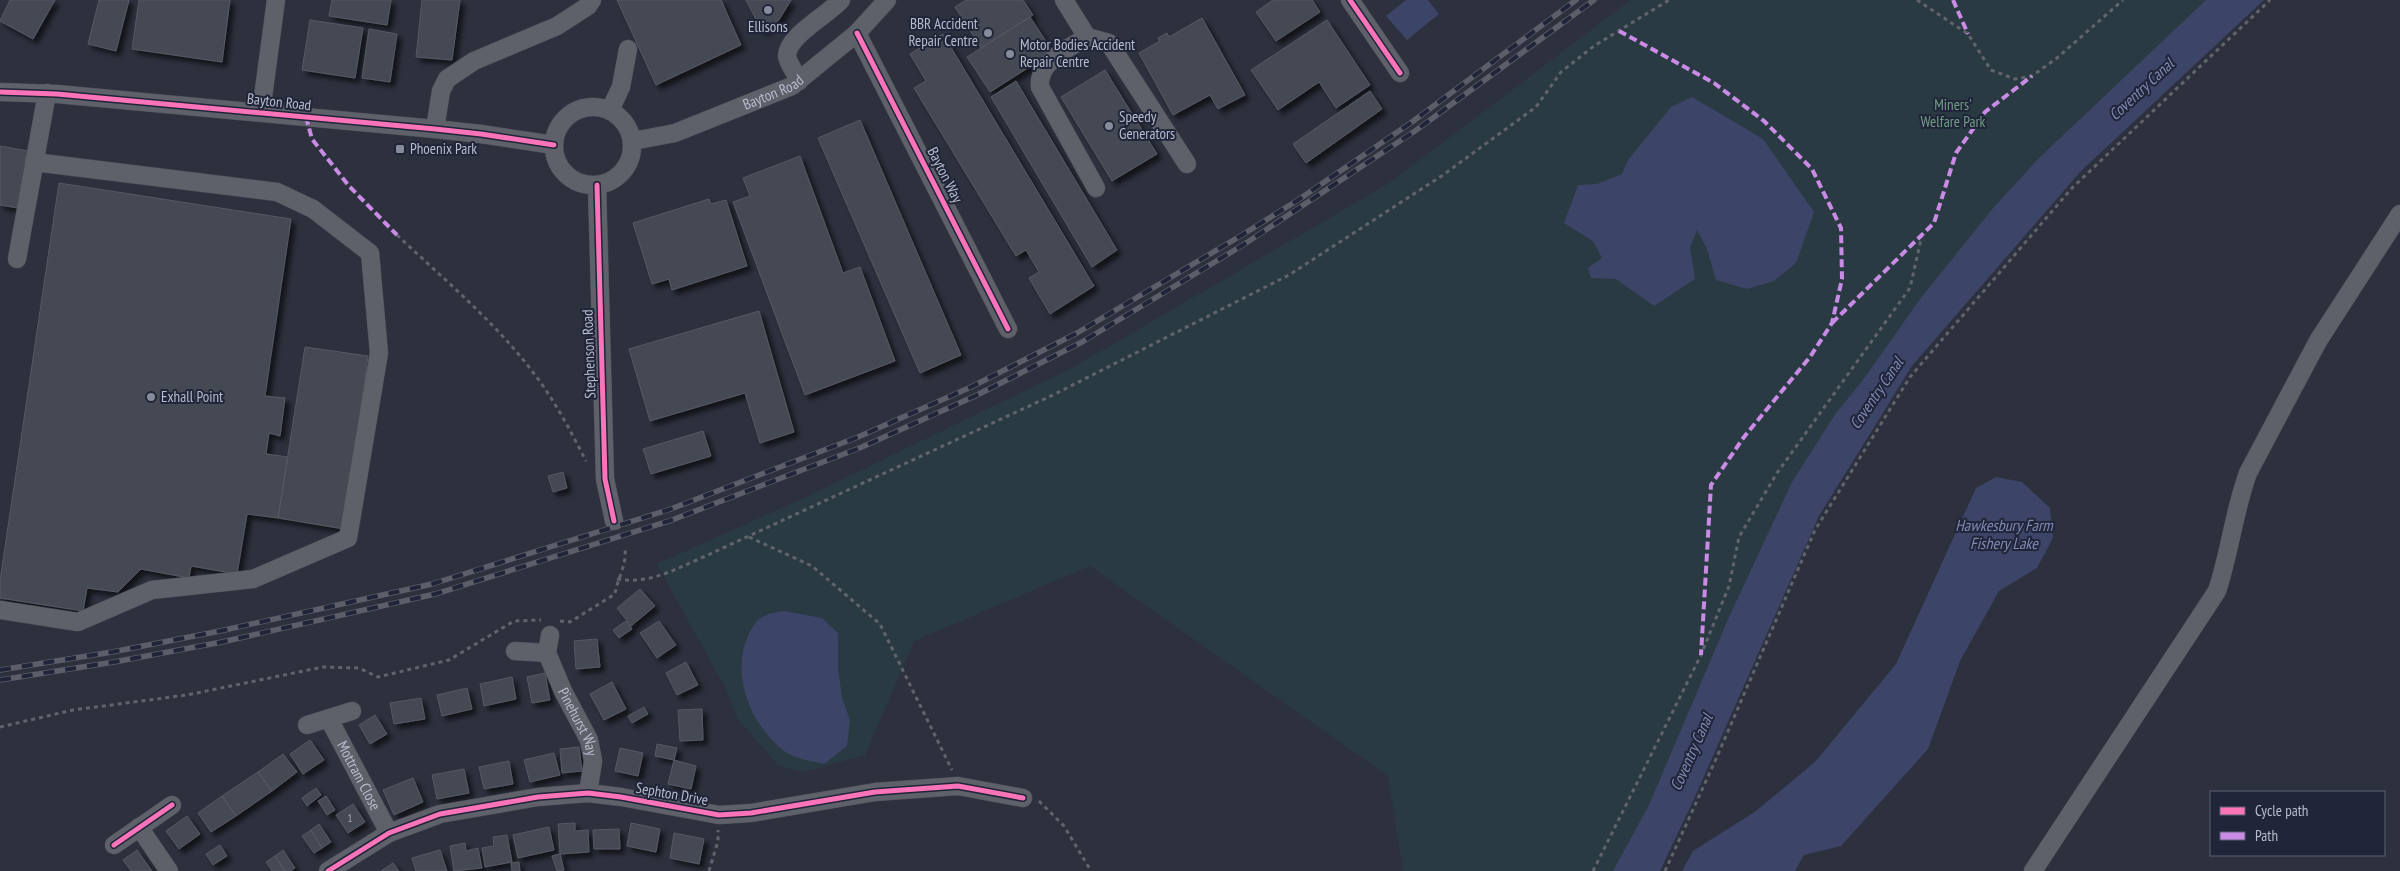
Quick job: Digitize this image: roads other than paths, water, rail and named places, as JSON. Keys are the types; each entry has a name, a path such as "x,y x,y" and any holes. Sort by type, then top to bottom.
{"street":[{"path":"261,112 276,0"},
{"path":"434,129 441,91 447,79 481,57 557,26 588,6 592,0"},
{"path":"799,80 787,58 788,49 794,40 834,8 841,0"},
{"name":"Bayton Road","path":"633,140 675,133 792,86 857,33 888,0"},
{"path":"1064,0 1087,37 1109,43 1186,164"},
{"path":"1350,0 1400,73"},
{"name":"Bayton Way","path":"857,33 1008,329"},
{"path":"1087,37 1060,54 1044,68 1039,78 1040,87 1096,188"},
{"path":"610,110 621,87 628,49"},
{"name":"Bayton Road","path":"0,92 46,93 261,112 481,134 554,146"},
{"path":"17,259 46,93"},
{"path":"597,107 610,110 621,118 629,128 633,140 631,156 624,171 612,181 597,186 580,184 566,175 557,162 554,146 556,132 562,121 572,112 584,108 597,107"},
{"path":"0,610 78,622 152,590 254,579 348,538 379,353 370,253 313,209 277,192 34,162"},
{"name":"Stephenson Road","path":"597,186 605,479 614,520"},
{"path":"2033,871 2217,591 2227,562 2241,493 2248,473 2318,341 2400,214"},
{"path":"515,651 547,653 550,635"},
{"name":"Pinehurst Way","path":"547,653 562,691 589,740 593,761 588,794"},
{"path":"308,725 352,711"},
{"name":"Mottram Close","path":"329,718 389,833"},
{"name":"Sephton Drive","path":"332,870 389,833 440,814 538,797 588,794 621,797 719,815 751,813 875,792 958,786 1030,798"},
{"path":"114,845 172,805"},
{"path":"139,827 169,871"}],"water":[{"path":"1406,0 1428,0 1439,14 1407,40 1386,16"},
{"name":"Coventry Canal","path":"2206,0 2264,0 2081,171 1912,366 1819,516 1694,799 1660,871 1613,871 1649,805 1729,617 1792,482 1836,413 1863,380 1920,299 1994,207 2039,158"},
{"path":"1692,97 1763,139 1814,212 1796,263 1774,281 1747,289 1716,280 1707,249 1697,230 1690,247 1695,279 1654,306 1616,279 1591,278 1588,268 1602,258 1593,241 1564,223 1578,185 1597,184 1622,174 1628,160 1671,107"},
{"name":"Hawkesbury Farm Fishery Lake","path":"1996,477 2022,482 2050,508 2053,538 2037,568 1999,591 1960,661 1928,749 1841,846 1804,855 1795,871 1682,871 1693,851 1756,811 1815,762 1896,664 1976,488"},
{"path":"784,611 822,618 838,633 838,669 842,698 850,720 847,746 824,764 793,756 773,741 754,715 743,685 743,653 751,629 762,617"}],"railway":[{"path":"0,670 112,652 220,631 432,584 668,510 858,437 971,387 1077,333 1242,235 1298,200 1412,122 1576,0"},
{"path":"0,680 222,642 435,594 672,520 862,447 975,396 1082,342 1243,245 1415,131 1594,0"}],"place":[{"name":"Ellisons","path":"768,10"},
{"name":"BBR Accident Repair Centre","path":"988,33"},
{"name":"Motor Bodies Accident Repair Centre","path":"1010,54"},
{"name":"Speedy Generators","path":"1109,126"},
{"name":"Phoenix Park","path":"400,149"},
{"name":"Exhall Point","path":"151,397"}],"park label":[{"name":"Miners' Welfare Park","path":"1953,114"}]}
